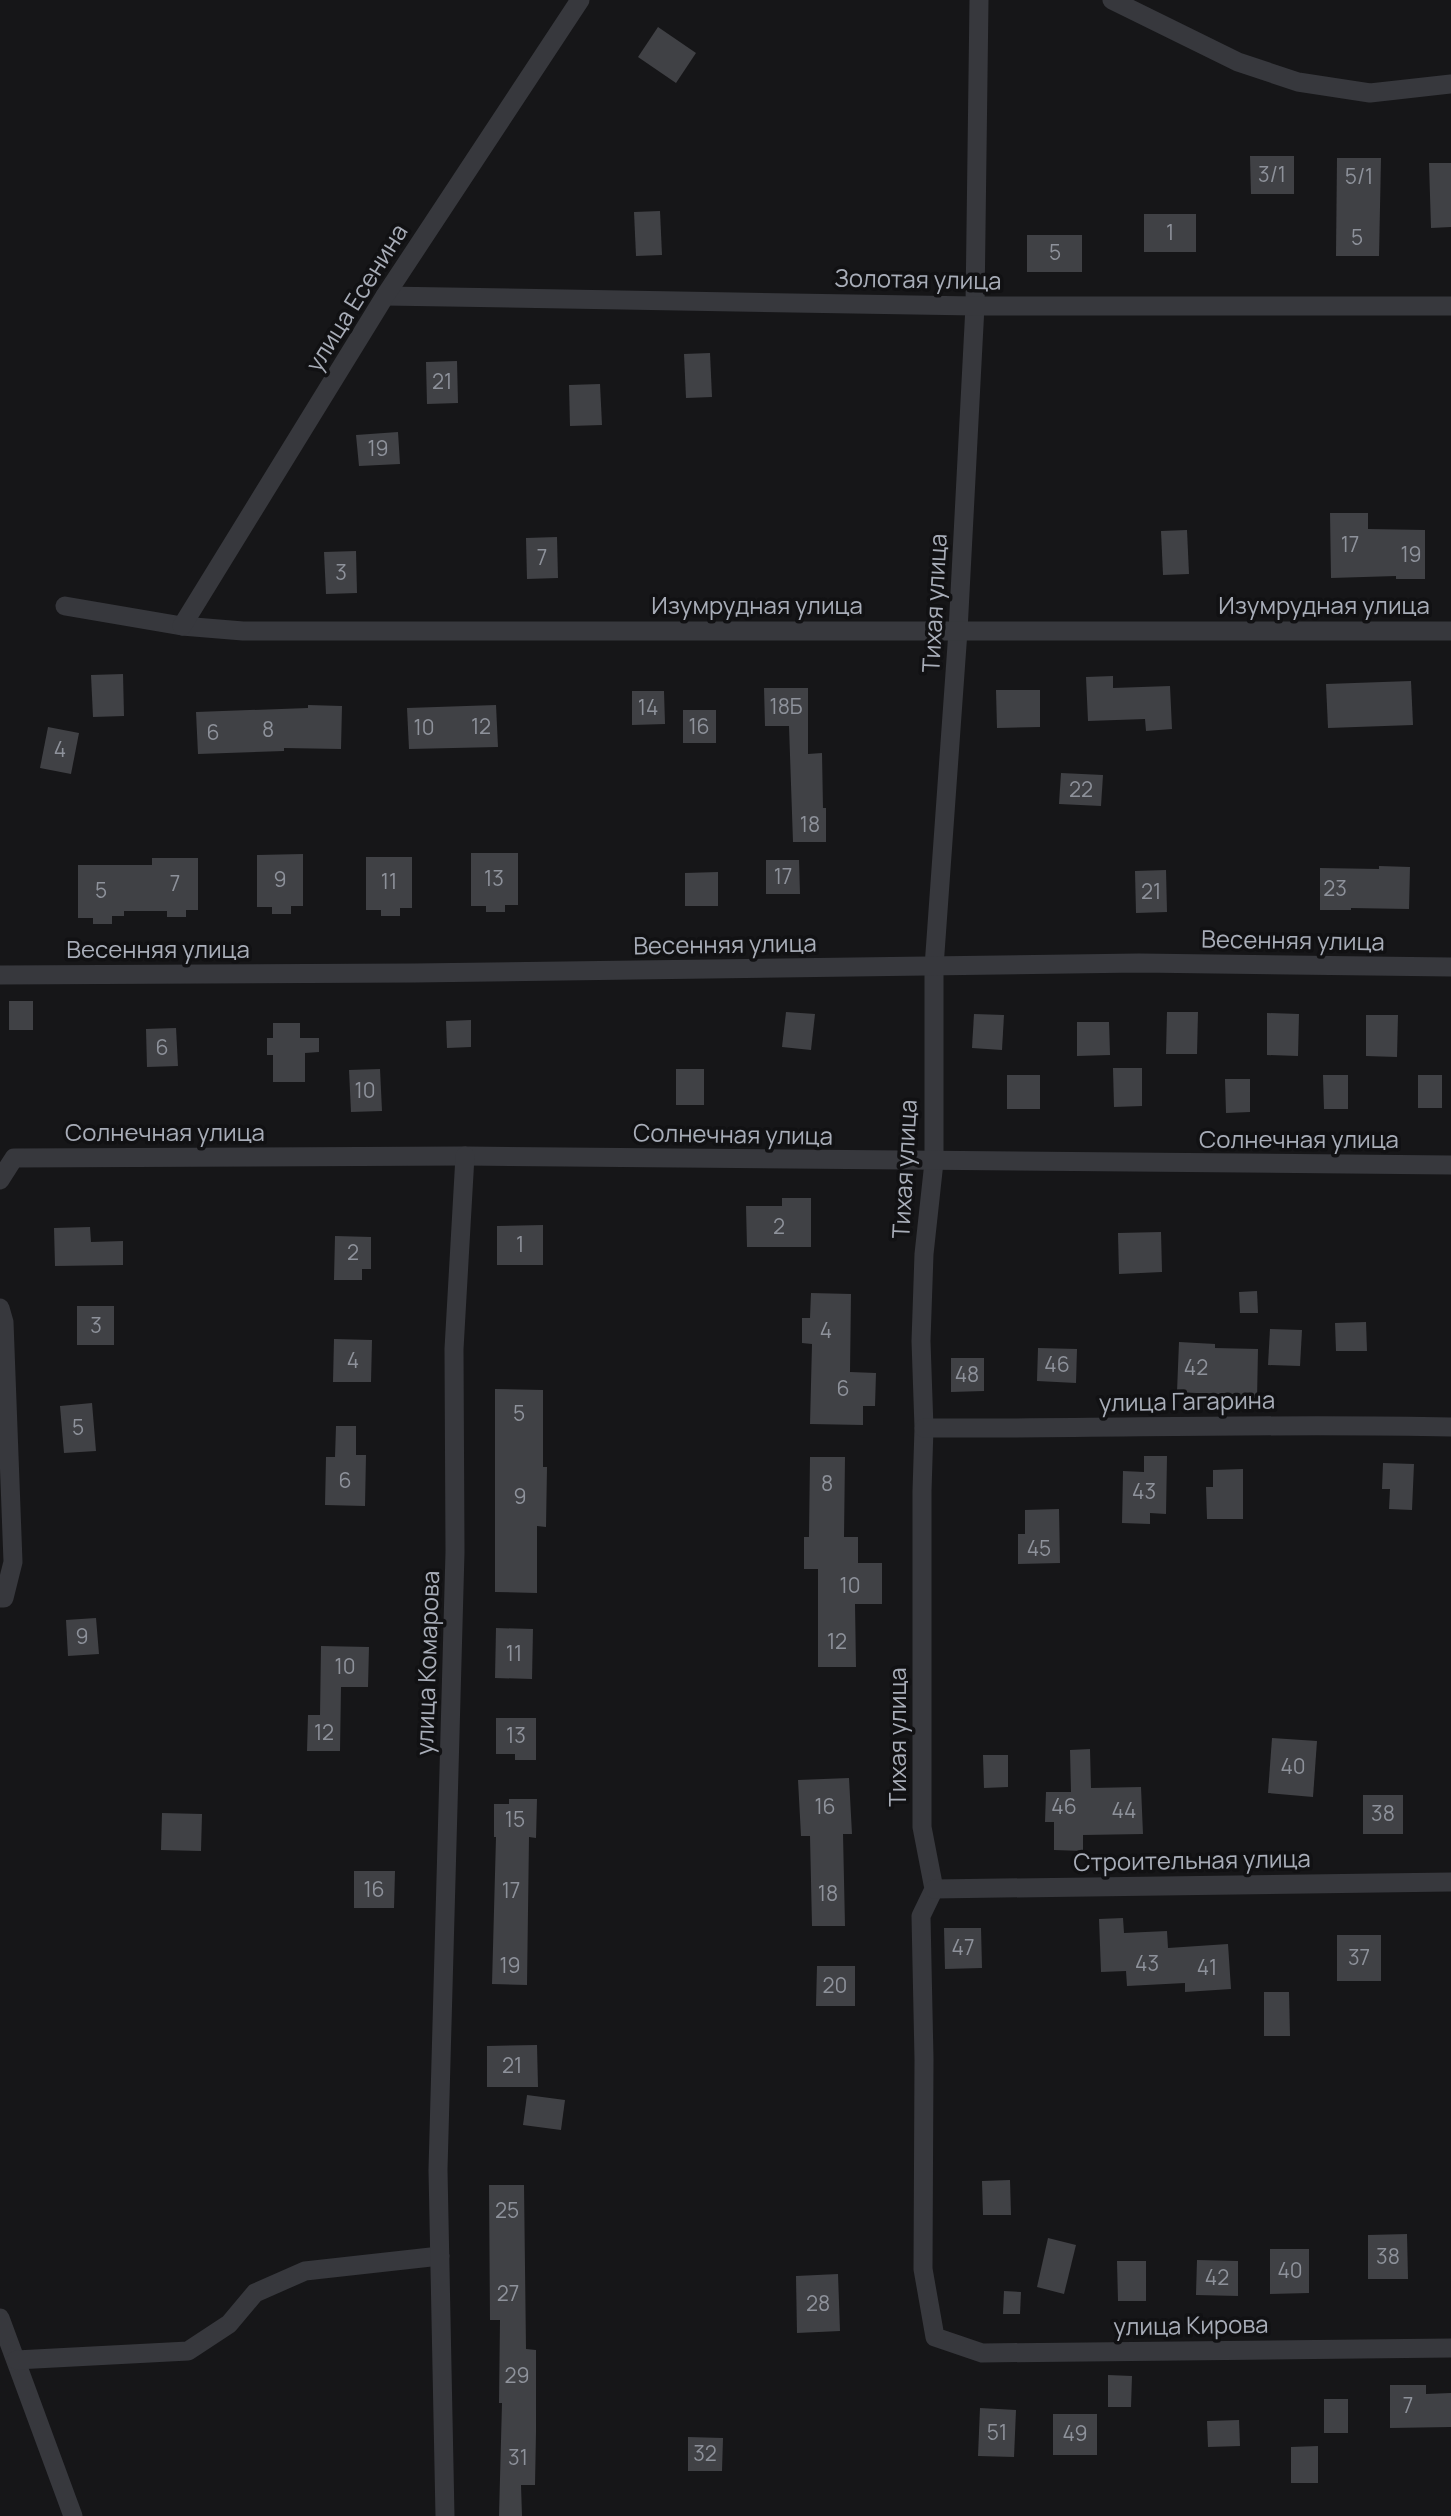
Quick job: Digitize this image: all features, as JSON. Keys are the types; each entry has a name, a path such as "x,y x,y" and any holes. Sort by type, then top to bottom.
{"street":[{"name":"улица Есенина","path":"181,626 385,296 580,0"},
{"name":"Тихая улица","path":"934,1889 922,1827 924,1428 921,1341 923,1279 933,1162 934,967 958,631 975,306 979,0"},
{"path":"1112,0 1238,62 1298,82 1370,93 1451,84"},
{"name":"Золотая улица","path":"385,296 975,306 1451,306"},
{"name":"Изумрудная улица","path":"65,606 181,626 243,631 1451,631"},
{"name":"Весенняя улица","path":"0,975 428,973 1139,963 1451,967"},
{"name":"Солнечная улица","path":"0,1180 14,1158 465,1156 1451,1166"},
{"name":"улица Комарова","path":"445,2516 438,2170 455,1552 454,1349 465,1156"},
{"path":"0,1308 4,1322 13,1562 2,1598"},
{"name":"улица Гагарина","path":"924,1428 1098,1429 1321,1424 1451,1427"},
{"name":"Строительная улица","path":"934,1889 1451,1882"},
{"name":"улица Кирова","path":"934,1889 921,1916 925,2059 923,2269 934,2337 982,2353 1451,2348"},
{"path":"16,2360 188,2351 229,2324 255,2293 305,2272 440,2256"},
{"path":"0,2318 73,2516"}],"building":[{"path":"658,27 696,53 676,83 638,57"},
{"path":"1250,156 1294,156 1294,194 1251,194"},
{"path":"1337,158 1381,158 1379,256 1336,256"},
{"path":"1429,163 1451,163 1451,227 1431,228"},
{"path":"660,211 662,255 636,256 634,212"},
{"path":"1144,214 1196,214 1196,252 1144,252"},
{"path":"1027,235 1082,235 1082,272 1027,272"},
{"path":"710,353 712,397 686,398 684,354"},
{"path":"457,361 458,403 427,404 426,362"},
{"path":"600,384 602,425 570,426 569,385"},
{"path":"398,432 400,464 359,466 356,435"},
{"path":"1330,513 1368,513 1368,529 1425,530 1425,579 1396,579 1396,576 1331,578"},
{"path":"1187,530 1189,574 1163,575 1161,531"},
{"path":"557,537 558,578 527,579 526,538"},
{"path":"356,551 357,593 326,594 324,552"},
{"path":"123,674 124,716 93,717 91,675"},
{"path":"1113,676 1113,688 1170,686 1172,729 1146,731 1145,719 1088,721 1086,677"},
{"path":"1411,681 1413,725 1328,728 1326,684"},
{"path":"764,688 808,688 808,754 822,753 826,842 793,842 789,726 765,726"},
{"path":"996,690 1040,690 1040,727 997,728"},
{"path":"632,691 664,691 665,724 632,725"},
{"path":"308,705 342,706 341,749 284,748 284,751 198,754 196,712 308,708"},
{"path":"496,705 498,747 409,749 407,708"},
{"path":"683,710 716,710 716,743 683,743"},
{"path":"48,727 79,733 71,774 40,768"},
{"path":"1061,773 1103,775 1101,806 1059,804"},
{"path":"471,853 518,853 518,905 505,905 505,912 486,912 486,906 471,906"},
{"path":"303,854 303,906 291,906 291,914 272,914 272,907 257,907 257,855"},
{"path":"366,857 412,857 412,908 400,908 400,916 381,916 381,910 366,910"},
{"path":"152,858 198,858 198,910 186,910 186,917 167,917 167,911 124,911 124,916 112,916 112,924 93,924 93,918 78,918 78,865 152,865"},
{"path":"766,860 799,860 800,894 766,894"},
{"path":"1379,866 1410,867 1409,909 1320,910 1320,868 1379,869"},
{"path":"1166,870 1167,912 1136,913 1135,871"},
{"path":"718,872 718,906 685,906 685,873"},
{"path":"9,1001 33,1001 33,1030 9,1030"},
{"path":"786,1012 815,1014 811,1050 782,1047"},
{"path":"1167,1012 1198,1012 1197,1054 1166,1054"},
{"path":"1267,1013 1299,1014 1298,1056 1267,1055"},
{"path":"974,1014 1004,1015 1002,1050 972,1048"},
{"path":"1366,1015 1398,1015 1397,1057 1366,1056"},
{"path":"471,1020 471,1047 447,1048 446,1021"},
{"path":"1077,1022 1109,1022 1110,1055 1077,1056"},
{"path":"273,1023 300,1023 300,1038 319,1038 319,1052 305,1053 305,1082 273,1082 273,1055 267,1055 267,1038 273,1038"},
{"path":"176,1028 178,1066 147,1067 146,1029"},
{"path":"1113,1068 1142,1068 1142,1106 1114,1107"},
{"path":"380,1069 382,1111 351,1112 349,1070"},
{"path":"676,1069 704,1069 704,1105 676,1105"},
{"path":"1007,1075 1040,1075 1040,1109 1007,1109"},
{"path":"1323,1075 1348,1075 1348,1109 1324,1109"},
{"path":"1418,1075 1442,1075 1442,1108 1418,1108"},
{"path":"1225,1079 1250,1079 1250,1112 1226,1113"},
{"path":"782,1198 811,1198 811,1247 747,1247 746,1206 782,1206"},
{"path":"543,1225 543,1265 497,1265 497,1226"},
{"path":"90,1227 91,1242 123,1241 123,1265 55,1266 54,1228"},
{"path":"1161,1232 1162,1272 1119,1274 1118,1233"},
{"path":"335,1236 371,1237 371,1269 362,1269 362,1280 334,1280"},
{"path":"1257,1291 1258,1313 1240,1313 1239,1292"},
{"path":"811,1293 851,1294 850,1372 876,1373 875,1406 863,1406 863,1425 810,1424 812,1344 802,1343 802,1318 810,1318"},
{"path":"77,1306 114,1306 114,1345 77,1345"},
{"path":"1366,1322 1367,1351 1336,1351 1335,1323"},
{"path":"1270,1329 1302,1330 1300,1366 1268,1365"},
{"path":"334,1339 372,1340 371,1382 333,1382"},
{"path":"1179,1342 1215,1344 1215,1348 1258,1349 1257,1400 1235,1399 1235,1395 1177,1392"},
{"path":"1038,1348 1077,1349 1076,1383 1037,1381"},
{"path":"951,1358 984,1358 984,1391 951,1392"},
{"path":"495,1389 543,1390 543,1467 547,1467 546,1527 537,1526 537,1593 495,1592"},
{"path":"92,1403 96,1451 64,1453 60,1406"},
{"path":"336,1426 356,1426 356,1455 366,1455 365,1506 325,1505 326,1457 335,1457"},
{"path":"1144,1456 1167,1456 1166,1514 1150,1513 1150,1524 1122,1523 1123,1471 1144,1472"},
{"path":"810,1457 845,1457 844,1537 858,1537 858,1563 882,1563 882,1604 855,1604 856,1667 818,1667 818,1569 804,1569 804,1537 809,1537"},
{"path":"1383,1463 1414,1464 1412,1510 1389,1509 1390,1489 1382,1489"},
{"path":"1243,1469 1243,1519 1207,1519 1206,1487 1213,1487 1213,1470"},
{"path":"1059,1509 1060,1563 1018,1564 1018,1534 1025,1534 1025,1510"},
{"path":"96,1618 99,1654 68,1656 66,1620"},
{"path":"496,1628 533,1629 532,1679 495,1678"},
{"path":"321,1646 369,1647 368,1687 341,1687 340,1751 307,1751 308,1715 320,1715"},
{"path":"496,1718 536,1718 536,1760 515,1760 515,1754 496,1754"},
{"path":"1272,1738 1317,1741 1313,1797 1268,1793"},
{"path":"1090,1749 1091,1788 1141,1787 1143,1834 1083,1835 1083,1851 1054,1850 1054,1822 1045,1822 1046,1792 1071,1792 1070,1750"},
{"path":"983,1755 1008,1755 1008,1787 984,1788"},
{"path":"849,1778 852,1834 843,1834 845,1926 812,1926 810,1836 801,1836 798,1780"},
{"path":"1363,1795 1403,1795 1403,1834 1363,1834"},
{"path":"509,1799 537,1799 536,1838 529,1837 527,1985 492,1984 496,1837 494,1804 509,1804"},
{"path":"162,1813 202,1814 201,1851 161,1850"},
{"path":"354,1871 395,1871 394,1908 354,1908"},
{"path":"1123,1918 1124,1933 1167,1931 1168,1948 1228,1944 1231,1989 1185,1992 1185,1983 1127,1986 1126,1971 1101,1972 1099,1919"},
{"path":"944,1928 981,1928 982,1968 945,1969"},
{"path":"1337,1935 1381,1935 1381,1981 1337,1981"},
{"path":"817,1966 855,1966 855,2006 816,2006"},
{"path":"1264,1992 1289,1992 1290,2036 1264,2036"},
{"path":"537,2045 538,2087 487,2087 487,2046"},
{"path":"527,2095 565,2100 561,2130 523,2125"},
{"path":"1010,2180 1011,2215 983,2215 982,2181"},
{"path":"489,2185 524,2185 526,2349 536,2350 536,2432 535,2485 521,2485 522,2516 499,2516 502,2403 499,2403 500,2320 490,2320"},
{"path":"1407,2234 1408,2279 1368,2279 1368,2235"},
{"path":"1048,2238 1076,2245 1064,2294 1037,2287"},
{"path":"1270,2249 1309,2249 1309,2293 1270,2294"},
{"path":"1197,2260 1238,2261 1238,2296 1196,2295"},
{"path":"1117,2261 1146,2261 1146,2301 1118,2301"},
{"path":"838,2274 840,2331 797,2333 796,2276"},
{"path":"1004,2291 1021,2292 1020,2314 1003,2314"},
{"path":"1108,2375 1132,2376 1131,2407 1108,2407"},
{"path":"1390,2385 1426,2385 1426,2394 1451,2393 1451,2427 1390,2428"},
{"path":"1324,2399 1348,2399 1348,2433 1324,2433"},
{"path":"980,2408 1016,2410 1014,2457 978,2456"},
{"path":"1053,2414 1097,2414 1097,2455 1053,2455"},
{"path":"1239,2420 1240,2446 1208,2447 1207,2421"},
{"path":"688,2437 723,2438 722,2471 688,2471"},
{"path":"1318,2446 1318,2483 1291,2483 1291,2447"}]}
